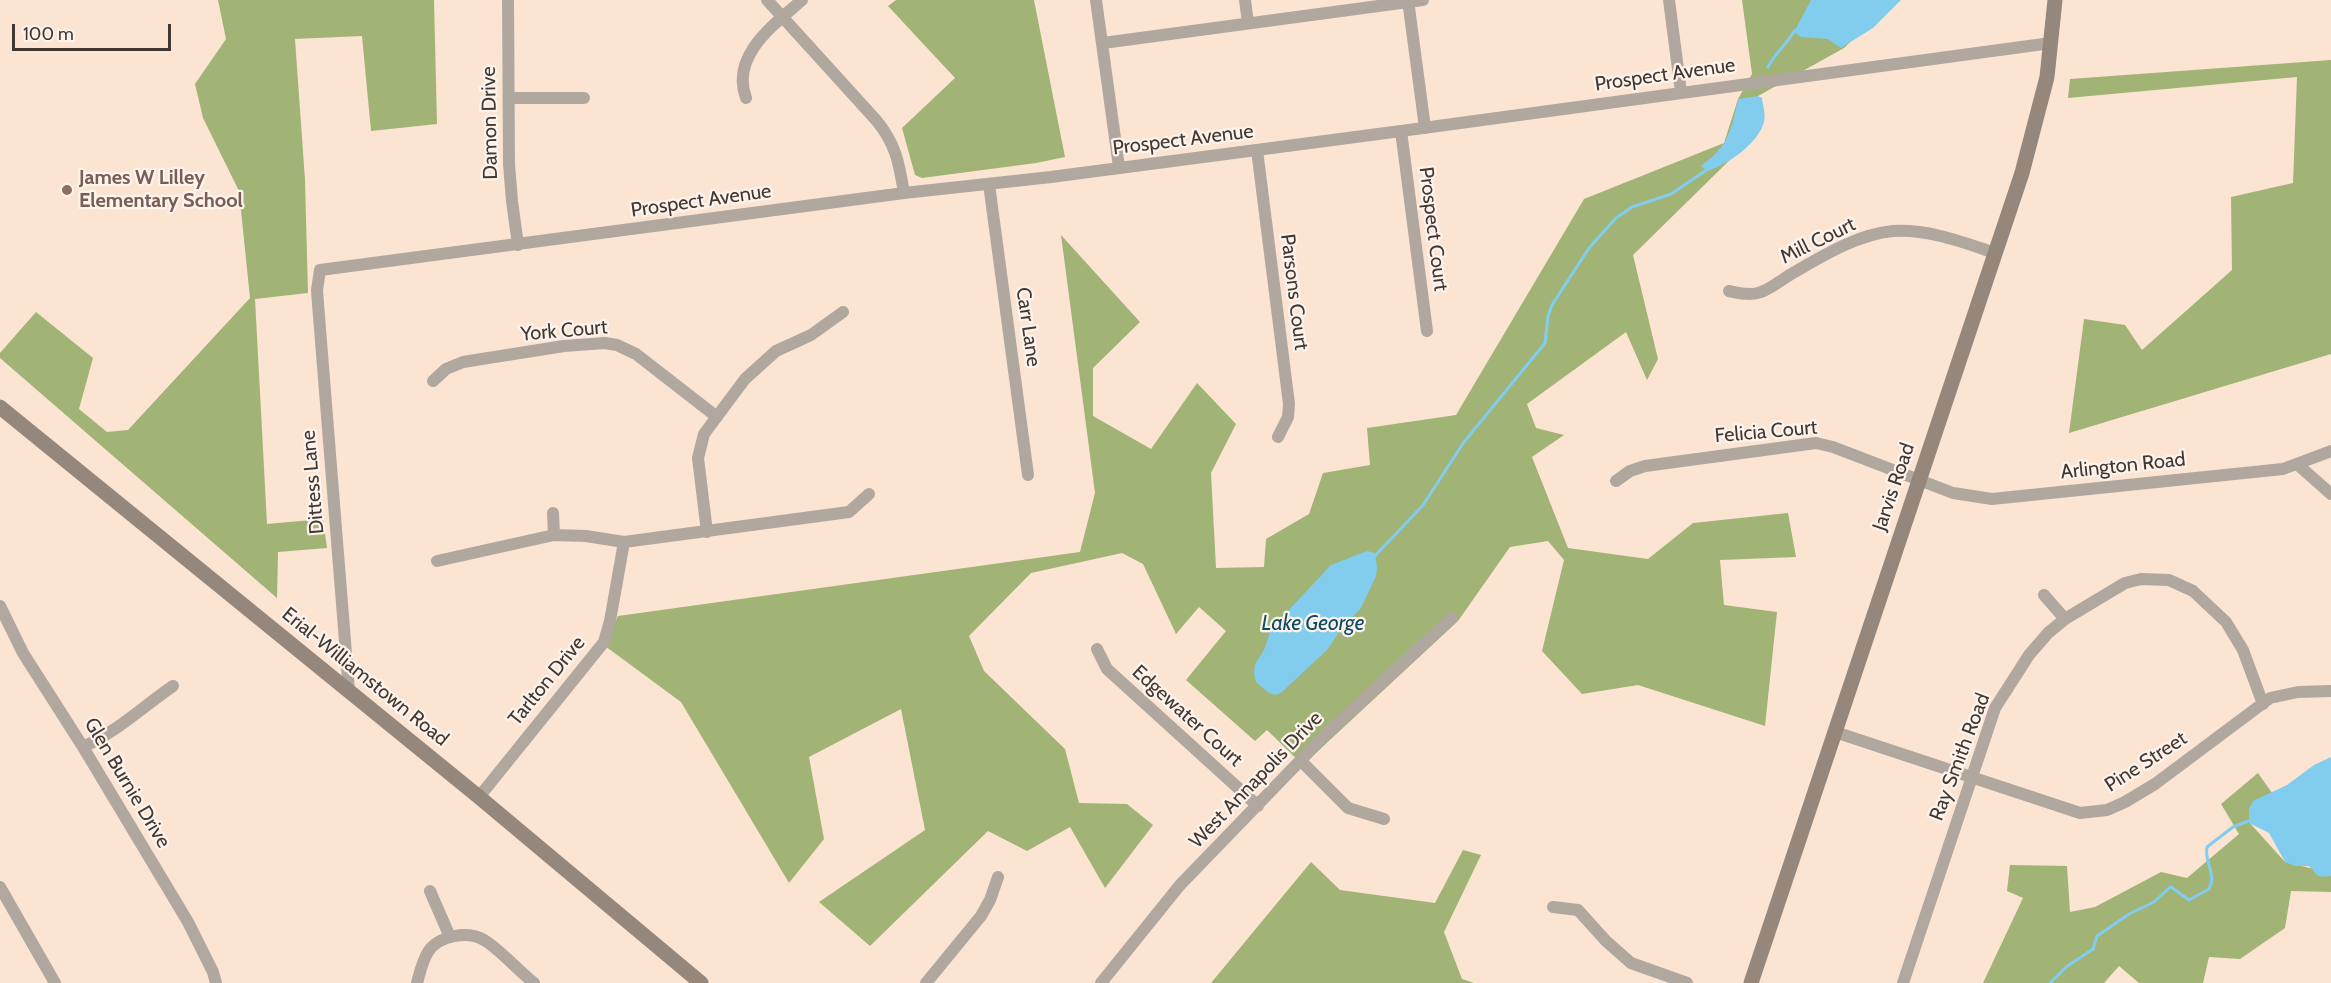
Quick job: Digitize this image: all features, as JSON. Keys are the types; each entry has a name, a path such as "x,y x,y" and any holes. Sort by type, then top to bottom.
{"street":[{"name":"Damon Drive","path":"508,0 510,176 518,245"},
{"path":"767,0 891,139 898,159 904,193"},
{"path":"746,98 742,79 747,60 757,42 802,0"},
{"path":"1096,0 1119,167"},
{"path":"1245,0 1248,23"},
{"path":"1103,43 1423,0"},
{"path":"1669,0 1681,92"},
{"name":"Jarvis Road","path":"1751,983 2037,121 2047,77 2055,0"},
{"path":"1408,1 1425,128"},
{"name":"Prospect Avenue","path":"320,270 904,193 1425,128 2051,43"},
{"path":"510,98 584,98"},
{"name":"Prospect Court","path":"1401,131 1427,331"},
{"name":"Parsons Court","path":"1257,150 1289,404 1288,417 1278,437"},
{"name":"Carr Lane","path":"989,184 1028,475"},
{"name":"Mill Court","path":"1729,291 1744,294 1760,292 1834,251 1860,239 1892,231 1920,232 1952,238 1995,253"},
{"name":"Dittess Lane","path":"320,270 318,304 349,691"},
{"path":"707,532 698,458 704,434 745,379 776,351 811,335 843,312"},
{"name":"York Court","path":"433,381 446,369 463,362 564,346 605,343 636,354 717,417"},
{"name":"Erial-Williamstown Road","path":"0,407 479,796 701,983"},
{"name":"Felicia Court","path":"1616,481 1630,471 1645,466 1816,443 1919,479"},
{"name":"Arlington Road","path":"1919,479 1953,494 1992,499 2283,469 2331,452"},
{"path":"2297,464 2331,494"},
{"path":"436,561 554,535 586,536 624,542 849,512 869,494"},
{"path":"553,513 554,535"},
{"name":"Tarlton Drive","path":"479,796 604,642 624,542"},
{"name":"Ray Smith Road","path":"1903,983 1995,708 2030,655 2048,633 2065,619 2125,583 2141,579 2169,580 2193,591 2226,622 2243,650 2263,704"},
{"path":"2044,595 2065,619"},
{"name":"Glen Burnie Drive","path":"0,606 23,653 83,747 188,922 213,972 216,983"},
{"name":"West Annapolis Drive","path":"1101,983 1180,885 1384,679 1452,618"},
{"name":"Edgewater Court","path":"1097,649 1107,669 1258,806"},
{"path":"83,747 122,726 145,705 172,686"},
{"name":"Pine Street","path":"1835,732 2080,813 2107,810 2155,784 2270,698 2298,692 2331,691"},
{"path":"1301,761 1348,808 1384,819"},
{"path":"926,983 981,916 990,900 998,877"},
{"path":"0,887 56,983"},
{"path":"430,891 450,937"},
{"path":"1553,907 1578,910 1596,931 1631,963 1687,983"},
{"path":"417,983 421,966 430,949 450,937 464,935 483,939 534,983"}],"green space":[{"path":"218,0 434,0 437,124 371,131 362,36 295,39 305,180 308,293 255,299 267,524 323,519 327,548 278,552 277,598 0,358 0,353 36,312 93,358 79,409 107,432 128,430 250,298 239,191 203,118 195,84 226,39"},
{"path":"896,0 1034,0 1065,157 922,178 915,175 902,128 955,78 888,6"},
{"path":"1742,0 1894,0 1844,48 1758,96 1742,148 1633,255 1658,359 1647,380 1626,332 1527,404 1536,428 1564,435 1532,457 1568,548 1648,559 1693,523 1788,513 1796,557 1720,560 1724,605 1777,612 1765,726 1638,685 1582,694 1542,651 1564,560 1548,541 1510,547 1458,621 1303,765 1267,730 1255,741 1186,680 1226,631 1199,607 1176,634 1143,564 1122,553 1031,573 969,636 984,671 1065,749 1079,803 1127,804 1153,825 1105,888 1070,827 1027,851 988,831 870,946 819,902 925,830 901,709 809,757 824,839 789,883 681,702 605,646 618,616 1080,552 1095,493 1061,235 1140,322 1093,368 1093,416 1151,449 1197,383 1236,424 1211,473 1216,568 1264,567 1266,539 1309,514 1323,473 1370,465 1367,428 1456,415 1584,199 1724,143 1738,99 1752,74"},
{"path":"2331,60 2331,354 2069,433 2084,319 2125,325 2142,350 2232,270 2231,197 2293,183 2297,77 2068,98 2070,79"},
{"path":"2258,773 2272,793 2248,821 2285,862 2331,873 2331,892 2291,891 2285,928 2240,959 2209,957 2203,983 2139,983 2119,966 2104,983 1983,983 2023,898 2007,891 2010,865 2067,866 2070,912 2095,907 2161,872 2187,878 2239,834 2221,804"},
{"path":"1463,850 1481,855 1444,932 1462,979 1474,983 1211,983 1311,862 1340,890 1435,903"}],"water":[{"path":"1811,0 1901,0 1873,28 1841,48 1828,39 1801,37 1794,32"},
{"path":"1758,96 1762,98 1765,119 1756,138 1724,163 1708,171 1701,166 1725,141 1731,128 1738,99"},
{"name":"Lake George","path":"1367,551 1375,553 1377,567 1376,576 1361,608 1342,628 1327,650 1282,692 1276,695 1269,693 1256,682 1254,674 1255,664 1264,650 1271,629 1331,565"},
{"path":"2331,757 2331,876 2321,877 2309,866 2295,866 2285,862 2269,833 2249,823 2249,809 2253,801 2287,785 2314,765"}],"waterway":[{"path":"1768,67 1795,30"},
{"path":"1374,557 1423,505 1464,442 1545,343 1548,316 1552,305 1589,248 1616,218 1632,207 1671,194 1708,169"},
{"path":"2050,983 2066,967 2093,949 2097,936 2129,914 2154,902 2169,888 2171,887 2189,900 2209,889 2212,879 2207,847 2233,827 2251,820"}],"place":[{"name":"James W Lilley Elementary School","path":"67,190"}]}
